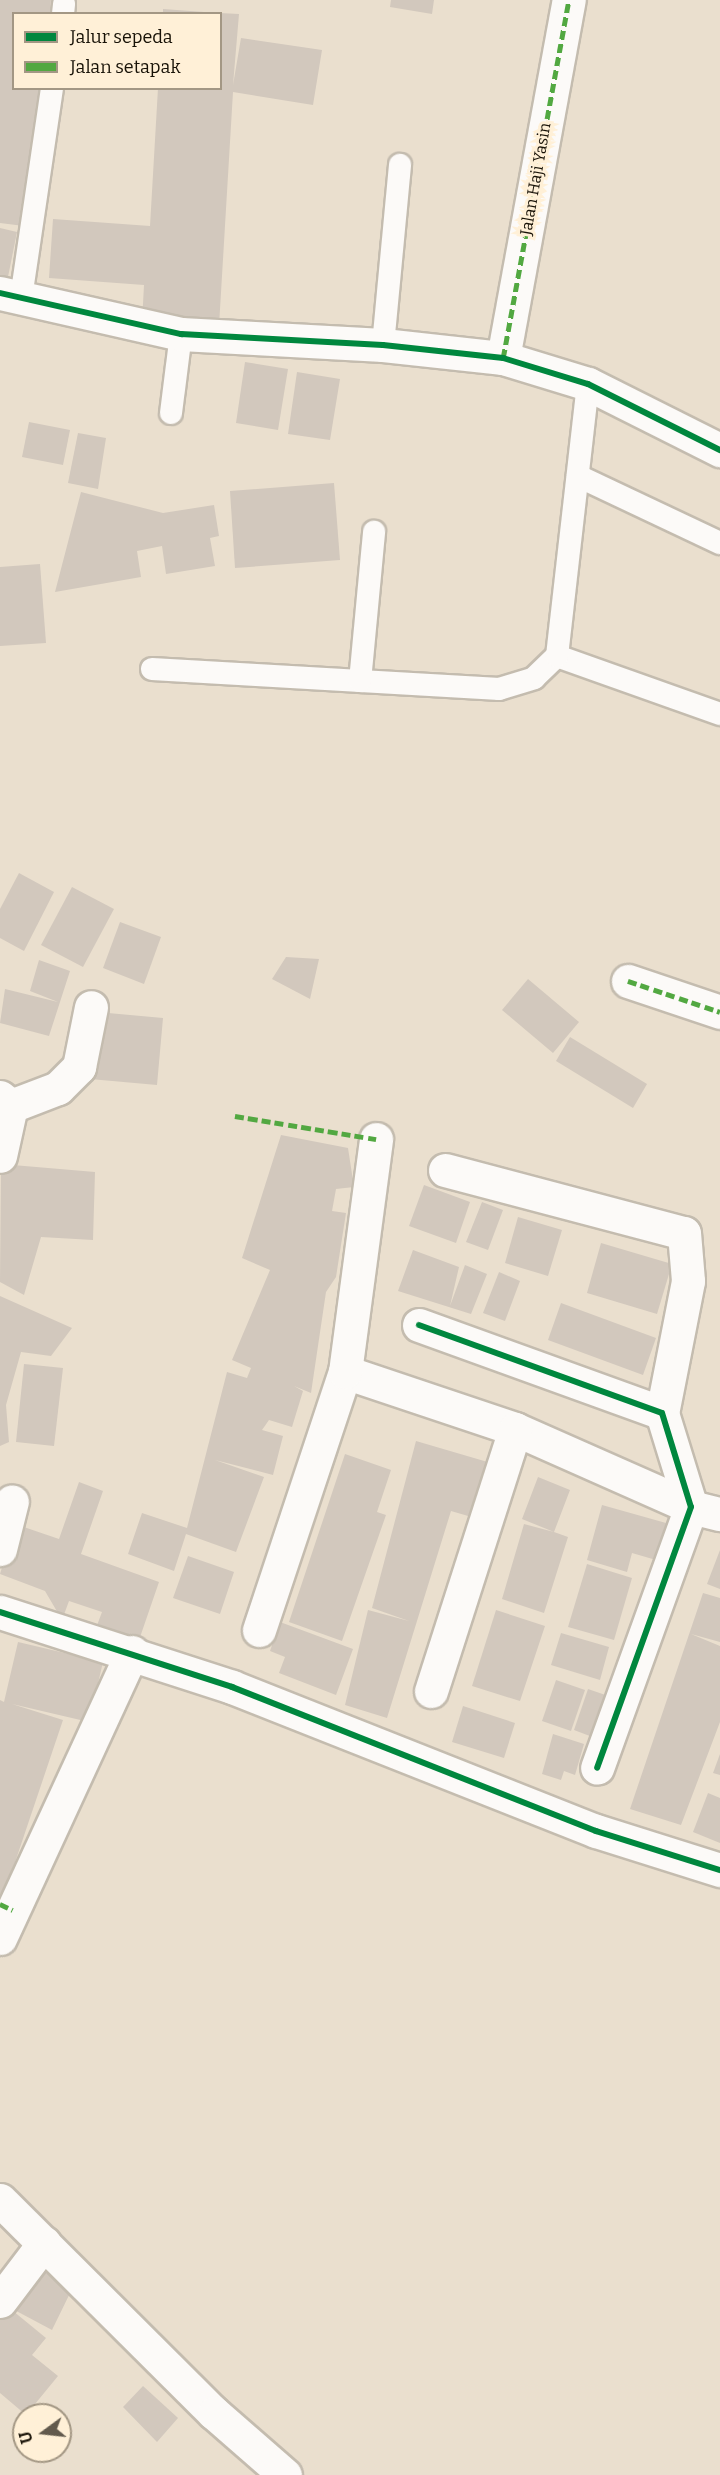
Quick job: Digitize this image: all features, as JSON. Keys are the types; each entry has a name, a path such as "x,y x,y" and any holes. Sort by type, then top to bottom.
{"street":[{"name":"Jalan Haji Yasin","path":"503,358 569,0"},
{"path":"11,295 181,334 383,345 503,358 588,384 720,450"},
{"path":"628,981 720,1012"},
{"path":"0,1155 6,1101 58,1088 79,1067 91,1007"},
{"path":"259,1630 345,1372 376,1139"},
{"path":"445,1170 684,1233 688,1281 662,1413 706,1510 597,1768"},
{"path":"419,1325 662,1413"},
{"path":"345,1372 515,1429 706,1510"},
{"path":"431,1691 515,1429"},
{"path":"0,1549 12,1501"},
{"path":"0,1612 132,1652 410,1754 596,1831 720,1870"},
{"path":"4,1917 132,1652"},
{"path":"0,2200 213,2413 285,2475"},
{"path":"0,2301 44,2242"}],"lane":[{"path":"11,295 52,90"},
{"path":"383,345 400,165"},
{"path":"171,413 181,334"},
{"path":"152,669 499,689 534,678 557,656 588,384"},
{"path":"578,476 704,530 720,543"},
{"path":"360,681 374,532"},
{"path":"557,656 720,714"}],"building":[{"path":"0,0 51,0 50,12 12,12 12,90 41,90 24,226 0,223"},
{"path":"391,0 434,0 432,14 390,7"},
{"path":"163,9 204,12 163,12"},
{"path":"222,13 239,14 233,85 241,38 322,50 313,105 233,92 219,326 142,322 144,285 49,278 53,219 150,226 158,90 222,90"},
{"path":"0,228 17,232 7,282 0,281"},
{"path":"245,362 288,369 278,430 236,423"},
{"path":"297,372 340,379 330,440 288,434"},
{"path":"29,422 70,430 63,465 22,457"},
{"path":"78,433 106,438 98,489 68,483"},
{"path":"334,483 340,560 235,568 230,491"},
{"path":"81,492 163,513 214,505 219,536 210,538 215,566 166,574 162,546 137,551 141,577 55,592"},
{"path":"40,564 46,643 0,646 0,567"},
{"path":"19,873 54,892 24,951 0,938 0,909"},
{"path":"72,887 114,909 83,967 41,945"},
{"path":"120,922 161,937 144,984 103,968"},
{"path":"286,957 319,959 310,999 272,979"},
{"path":"39,960 70,971 49,1036 0,1023 5,989 58,1002 30,991"},
{"path":"528,979 579,1022 553,1053 502,1010"},
{"path":"97,1012 163,1018 157,1085 90,1079"},
{"path":"570,1037 647,1084 633,1108 556,1061"},
{"path":"281,1135 348,1148 354,1187 336,1189 332,1211 346,1213 336,1277 326,1292 311,1393 294,1386 303,1391 292,1427 269,1420 262,1430 283,1436 273,1475 215,1460 264,1477 236,1552 186,1534 174,1571 128,1554 142,1513 187,1528 227,1372 247,1378 251,1368 232,1360 270,1270 242,1258"},
{"path":"1,1164 95,1172 93,1240 41,1237 24,1295 0,1282"},
{"path":"424,1185 470,1202 456,1243 409,1226"},
{"path":"482,1202 503,1210 488,1250 466,1242"},
{"path":"518,1217 562,1230 548,1276 505,1263"},
{"path":"601,1243 672,1264 657,1314 587,1293"},
{"path":"413,1250 459,1267 450,1306 465,1265 487,1274 471,1314 398,1291"},
{"path":"499,1272 520,1281 505,1321 483,1313"},
{"path":"0,1296 72,1328 51,1356 21,1352 6,1405 9,1442 0,1446"},
{"path":"561,1303 656,1338 643,1375 548,1340"},
{"path":"24,1364 63,1368 54,1446 16,1442"},
{"path":"416,1441 491,1463 475,1518 451,1511 387,1718 345,1705 368,1610 409,1621 372,1608"},
{"path":"345,1454 391,1470 377,1512 386,1515 342,1641 289,1622"},
{"path":"538,1477 570,1490 554,1532 522,1519"},
{"path":"79,1482 103,1491 81,1554 159,1582 138,1643 96,1628 102,1612 69,1601 62,1620 45,1591 0,1574 15,1524 59,1539"},
{"path":"602,1505 666,1523 656,1560 632,1553 627,1572 587,1560"},
{"path":"524,1524 568,1537 544,1613 502,1599"},
{"path":"720,1550 720,1589 707,1584"},
{"path":"188,1556 234,1572 220,1614 173,1598"},
{"path":"587,1564 632,1578 614,1640 568,1627"},
{"path":"703,1593 720,1598 720,1642 691,1634 720,1646 720,1722 681,1825 630,1809"},
{"path":"496,1610 545,1626 520,1701 472,1686"},
{"path":"280,1622 353,1649 336,1695 279,1673 285,1657 270,1651"},
{"path":"561,1633 609,1647 600,1680 551,1665"},
{"path":"18,1642 103,1662 89,1722 12,1704 63,1720 4,1895 0,1893 0,1700 4,1702"},
{"path":"556,1680 585,1690 571,1731 542,1721"},
{"path":"588,1689 617,1699 603,1741 574,1730"},
{"path":"463,1706 515,1723 504,1758 452,1742"},
{"path":"553,1734 584,1744 575,1775 564,1771 561,1780 542,1774"},
{"path":"720,1754 720,1775 713,1773"},
{"path":"708,1793 720,1798 720,1843 693,1832"},
{"path":"44,2272 73,2287 52,2330 7,2306"},
{"path":"7,2306 46,2338 32,2355 58,2376 36,2403 12,2403 0,2393 0,2315"},
{"path":"143,2386 178,2418 157,2442 123,2407"}],"marked path":[{"path":"503,358 569,0"},
{"path":"628,981 720,1012"},
{"path":"235,1116 376,1139"},
{"path":"0,1904 13,1910"}],"cycle path":[{"path":"0,293 181,334 383,345 503,358 588,384 720,450"},
{"path":"419,1325 662,1413 691,1507 597,1768"},
{"path":"0,1612 232,1687 596,1831 720,1870"}]}
